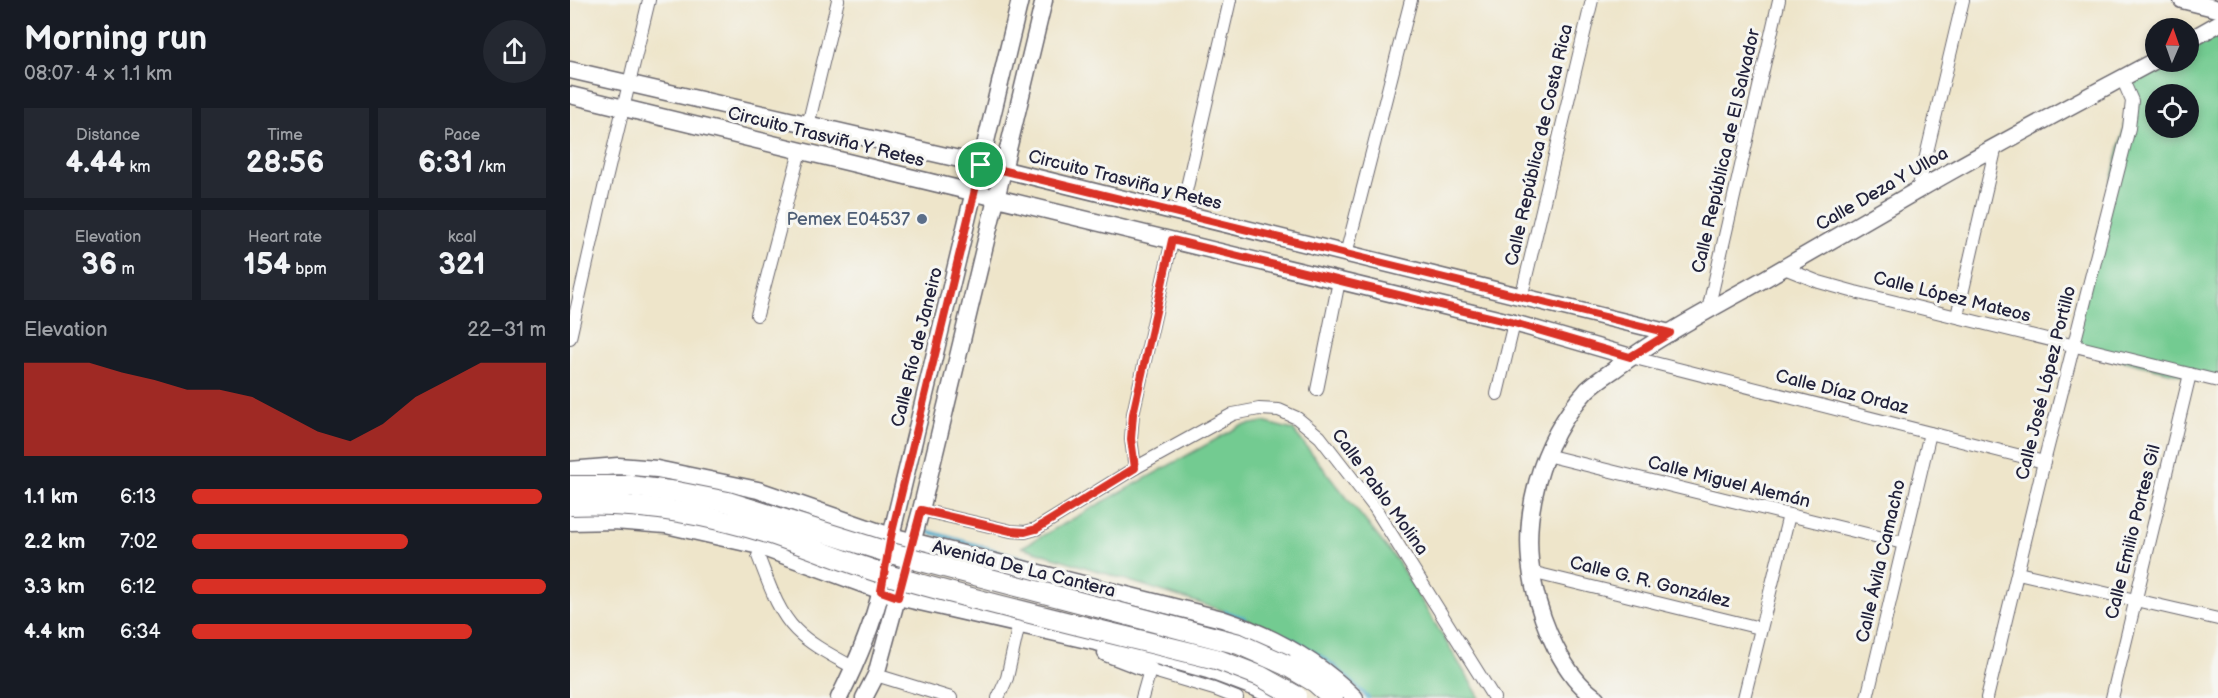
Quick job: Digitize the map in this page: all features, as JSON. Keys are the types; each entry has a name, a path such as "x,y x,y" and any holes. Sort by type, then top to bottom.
{"main road":[{"name":"Avenida De La Cantera","path":"570,486 630,486 728,502 887,552 1239,644 1315,682 1333,698"},
{"path":"570,505 631,506 726,521 867,569 938,589 1216,658 1260,676 1298,697"}],"street":[{"path":"570,338 603,188 650,0"},
{"path":"808,125 838,0"},
{"name":"Calle Río de Janeiro","path":"839,698 868,634 881,591 891,536 1020,0"},
{"path":"864,698 876,675 921,510 1044,0"},
{"path":"1181,213 1230,0"},
{"path":"1346,254 1411,0"},
{"name":"Calle República de Costa Rica","path":"1521,298 1592,0"},
{"name":"Calle República de El Salvador","path":"1708,310 1779,0"},
{"path":"1918,190 1963,0"},
{"path":"2182,0 2218,9"},
{"path":"2199,35 2218,24"},
{"name":"Calle Deza Y Ulloa","path":"1594,697 1569,672 1555,645 1537,598 1531,572 1530,515 1536,484 1546,455 1564,418 1589,388 1630,357 1708,310 1996,146 2145,66"},
{"name":"Circuito Trasviña y Retes","path":"570,70 1003,170 1670,333"},
{"name":"Calle José López Portillo","path":"1987,698 2131,119 2132,101 2122,78"},
{"name":"Circuito Trasviña Y Retes","path":"570,95 1514,323 1630,357"},
{"path":"1957,316 1996,146"},
{"path":"757,315 800,150"},
{"path":"1135,468 1131,439 1133,414 1172,240"},
{"name":"Calle López Mateos","path":"1784,268 1819,282 1855,292 2218,381"},
{"path":"1317,390 1340,281"},
{"path":"1497,394 1514,323"},
{"name":"Calle Díaz Ordaz","path":"1630,357 2044,462"},
{"name":"Calle Emilio Portes Gil","path":"2112,698 2190,374"},
{"name":"Calle Pablo Molina","path":"921,510 1011,531 1025,532 1036,529 1135,468 1233,414 1259,409 1279,411 1297,418 1320,437 1375,508 1494,698"},
{"name":"Calle Ávila Camacho","path":"1867,698 1930,433"},
{"name":"Calle Miguel Alemán","path":"1546,455 1903,543"},
{"name":"Avenida De La Cantera","path":"575,468 618,466 657,469 758,490 891,536 1222,619 1254,630 1313,661 1355,698"},
{"path":"805,563 830,559 836,553 837,547 836,537 827,524 806,507"},
{"path":"1744,698 1789,515"},
{"path":"570,522 614,521 673,526 755,545 898,597 1154,655 1208,670 1256,688 1275,698"},
{"path":"758,556 785,616 796,630 811,642 854,668"},
{"path":"971,614 959,601 956,580 961,570 990,560"},
{"name":"Calle G. R. González","path":"1531,572 1761,628"},
{"path":"2018,573 2218,619"},
{"path":"998,698 1007,678 1019,624"},
{"path":"1073,637 1150,670 1237,698"},
{"path":"1142,698 1150,670"},
{"path":"876,675 951,698"}],"green space":[{"path":"2218,25 2218,384 2071,348 2132,94 2125,77 2145,67 2145,72 2199,72 2199,35"},
{"path":"1263,422 1293,430 1398,562 1480,698 1368,698 1335,665 1303,644 1234,614 1022,547 1240,426"}],"waterway":[{"path":"923,530 1099,580"},
{"path":"1225,612 1244,618"},
{"path":"1278,633 1304,646 1326,661 1368,698"}],"place":[{"name":"Pemex E04537","path":"922,219"}],"route":[{"path":"981,165 1670,333 1630,357 1514,323 1172,240 1133,414 1131,439 1135,468 1036,529 1025,532 1011,531 921,510 898,597 881,591 891,536 981,165"}]}
